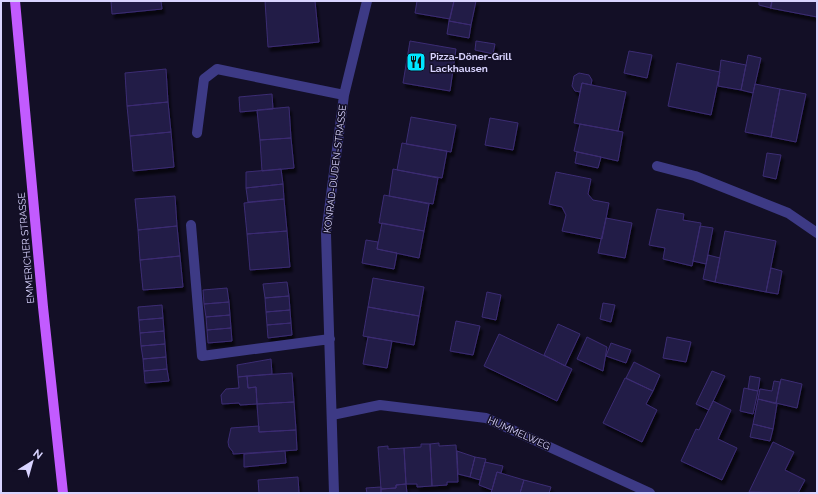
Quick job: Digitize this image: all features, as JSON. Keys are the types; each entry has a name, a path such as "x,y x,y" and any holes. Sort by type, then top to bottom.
{"main road":[{"name":"EMMERICHER STRASSE","path":"15,1 42,299 63,493"}],"street":[{"name":"KONRAD-DUDEN-STRASSE","path":"334,493 326,234 344,95 367,1"},
{"name":"KONRAD-DUDEN-STRASSE","path":"197,133 204,79 217,69 344,95"},
{"path":"657,166 695,176 788,213 817,233"},
{"path":"191,225 202,356 330,340"},
{"name":"HUMMELWEG","path":"332,415 380,406 486,418 650,493"}],"building":[{"path":"111,1 161,1 162,9 112,14"},
{"path":"265,1 315,1 319,42 268,47"},
{"path":"417,1 454,1 450,19 415,13"},
{"path":"454,1 476,1 471,25 449,21"},
{"path":"759,1 772,1 771,8 759,5"},
{"path":"772,1 817,1 817,17 770,8"},
{"path":"449,21 471,25 469,38 447,34"},
{"path":"410,41 456,49 450,91 403,83"},
{"path":"476,41 495,44 493,54 475,50"},
{"path":"629,51 652,55 647,78 624,73"},
{"path":"748,55 761,58 753,93 741,90"},
{"path":"721,60 746,65 741,90 718,86"},
{"path":"677,63 720,72 711,115 668,106"},
{"path":"166,69 168,102 127,106 125,73"},
{"path":"579,73 589,75 592,80 591,85 582,83 580,92 575,91 572,86 574,76"},
{"path":"582,83 626,92 618,131 574,123"},
{"path":"755,84 780,89 771,137 745,132"},
{"path":"780,89 806,94 796,142 771,137"},
{"path":"272,94 273,109 240,112 239,97"},
{"path":"168,102 171,132 130,136 127,106"},
{"path":"289,107 291,138 260,140 257,110"},
{"path":"411,117 456,125 451,152 406,144"},
{"path":"490,118 518,123 513,150 485,145"},
{"path":"580,124 623,132 618,161 574,151"},
{"path":"171,132 174,167 133,171 130,136"},
{"path":"291,138 294,168 262,171 260,140"},
{"path":"402,143 447,151 442,178 397,170"},
{"path":"577,152 601,157 598,168 575,163"},
{"path":"767,153 781,155 776,179 763,176"},
{"path":"281,169 283,184 246,188 246,172"},
{"path":"393,169 438,178 433,204 389,196"},
{"path":"556,172 591,179 588,194 593,200 609,203 602,239 562,231 566,215 562,207 549,204"},
{"path":"283,184 284,199 248,202 246,188"},
{"path":"384,195 429,204 424,231 379,223"},
{"path":"175,196 177,226 138,230 135,199"},
{"path":"284,199 287,231 247,234 244,203"},
{"path":"657,209 684,214 683,220 701,223 692,266 663,259 665,248 649,245"},
{"path":"606,218 632,223 625,258 598,253"},
{"path":"382,223 424,231 419,258 377,249"},
{"path":"177,226 180,256 140,260 138,230"},
{"path":"700,226 713,228 706,264 693,261"},
{"path":"287,231 290,267 250,270 247,234"},
{"path":"725,231 776,241 766,292 715,282"},
{"path":"366,240 378,242 377,249 397,253 394,269 362,263"},
{"path":"708,255 720,258 715,282 703,279"},
{"path":"180,256 183,287 143,290 140,260"},
{"path":"771,268 782,271 778,294 766,292"},
{"path":"373,278 424,287 419,316 368,307"},
{"path":"287,282 289,296 265,298 263,284"},
{"path":"227,288 229,302 204,304 203,290"},
{"path":"487,292 501,295 496,320 482,317"},
{"path":"289,296 290,310 266,312 265,298"},
{"path":"229,302 230,315 206,317 204,304"},
{"path":"603,303 615,305 611,322 600,319"},
{"path":"162,305 163,318 139,320 138,307"},
{"path":"368,307 419,316 414,345 363,336"},
{"path":"290,310 291,323 267,325 266,312"},
{"path":"230,315 231,328 207,330 206,317"},
{"path":"163,318 164,331 140,333 139,320"},
{"path":"456,321 480,326 473,355 450,351"},
{"path":"291,323 292,335 268,338 267,325"},
{"path":"558,324 580,334 565,366 544,355"},
{"path":"231,328 232,341 208,343 207,330"},
{"path":"164,331 165,344 141,346 140,333"},
{"path":"499,334 572,369 557,401 484,366"},
{"path":"368,337 392,341 387,368 363,364"},
{"path":"587,337 607,347 603,371 577,359"},
{"path":"667,337 691,342 686,362 663,358"},
{"path":"611,343 631,350 626,363 606,356"},
{"path":"165,344 166,357 143,359 141,346"},
{"path":"166,357 167,369 144,371 143,359"},
{"path":"271,359 272,374 238,377 237,365"},
{"path":"634,362 660,375 653,391 626,378"},
{"path":"167,369 169,381 145,383 144,371"},
{"path":"712,371 725,376 709,410 696,404"},
{"path":"292,373 294,402 257,404 256,387 248,388 247,376"},
{"path":"247,376 248,388 256,387 257,404 222,404 221,395 226,389 239,388 238,377"},
{"path":"750,376 760,378 758,391 748,389"},
{"path":"625,378 653,391 646,404 657,410 642,442 603,423"},
{"path":"781,379 802,384 797,408 776,403"},
{"path":"774,381 780,382 776,403 758,399 760,389 772,391"},
{"path":"744,388 758,391 753,414 740,411"},
{"path":"758,399 777,404 773,429 753,424"},
{"path":"713,401 731,410 718,439 737,448 722,480 681,461 696,429 699,430"},
{"path":"294,402 296,430 259,432 257,404"},
{"path":"753,424 773,429 770,441 750,437"},
{"path":"259,426 259,432 296,430 297,450 233,454 228,442 231,428"},
{"path":"773,442 794,452 785,470 805,480 798,493 749,492"},
{"path":"439,443 439,446 456,445 458,482 447,482 447,485 432,486 430,444"},
{"path":"421,444 430,444 432,486 417,487 417,484 406,484 404,448 421,447"},
{"path":"388,446 388,449 404,448 406,484 396,485 396,488 381,489 378,447"},
{"path":"285,451 286,463 244,467 244,454"},
{"path":"457,451 475,457 470,477 458,474"},
{"path":"475,457 486,459 480,480 470,477"},
{"path":"485,462 503,466 501,473 497,472 492,490 479,485"},
{"path":"497,472 524,480 520,493 491,493"},
{"path":"298,477 299,493 259,493 258,480"},
{"path":"524,480 551,487 549,493 520,493"},
{"path":"406,484 407,493 381,493 381,489 396,488 396,485"},
{"path":"381,487 381,493 367,493 366,488"}],"place":[{"name":"Pizza-Döner-Grill Lackhausen","path":"416,62"}]}
